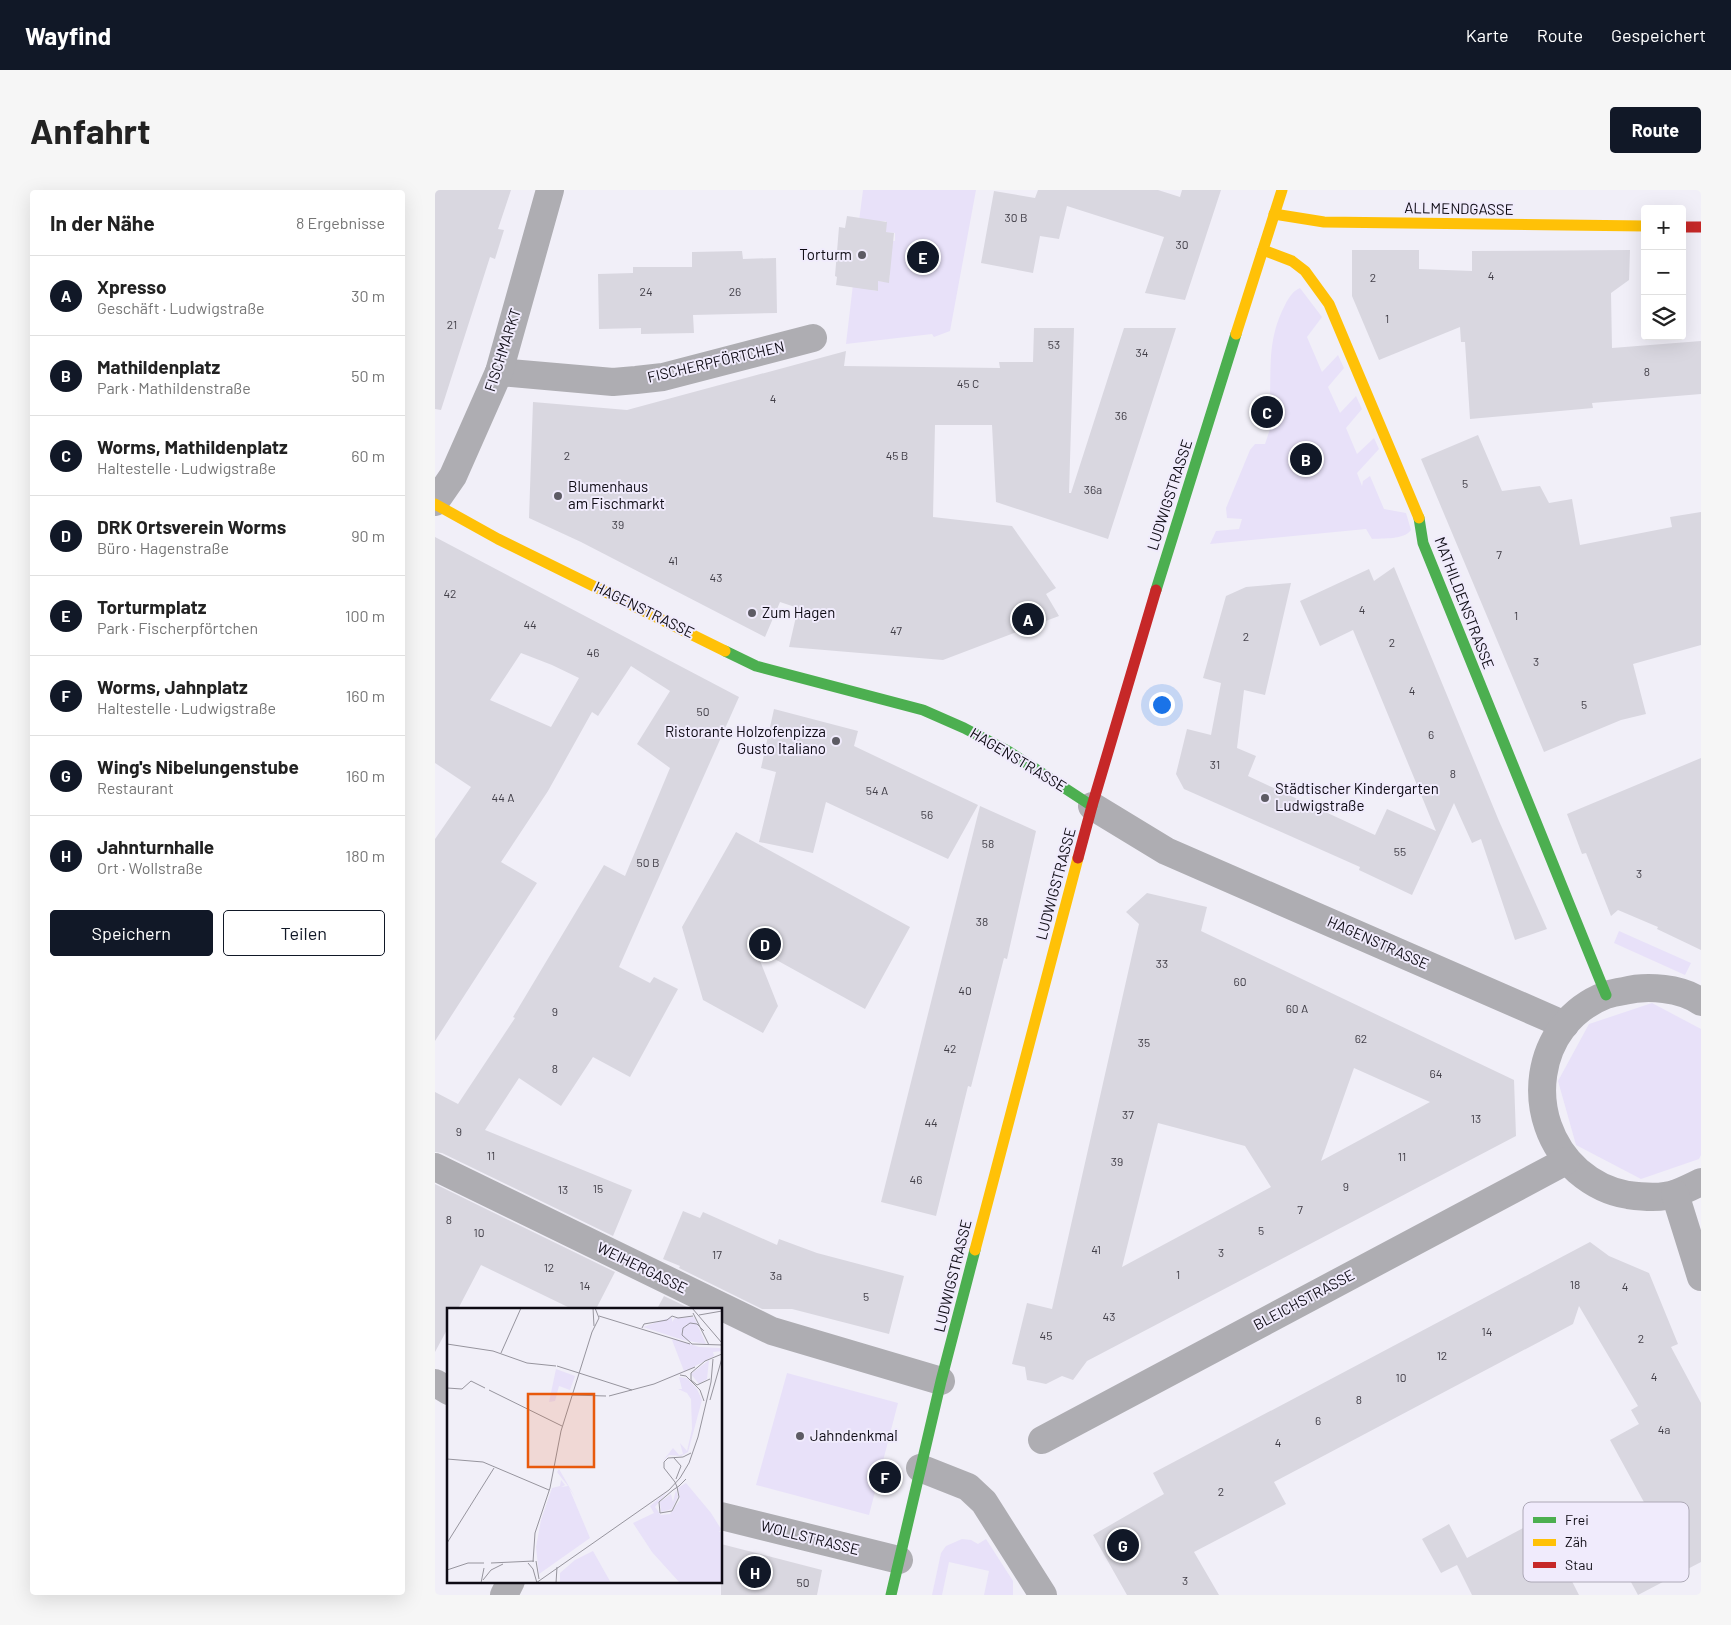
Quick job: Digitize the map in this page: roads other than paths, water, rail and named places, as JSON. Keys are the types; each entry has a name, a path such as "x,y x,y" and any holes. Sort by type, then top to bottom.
{"main road":[{"name":"LUDWIGSTRASSE","path":"891,1595 941,1381 1092,806 1164,564 1282,190"},
{"name":"ALLMENDGASSE","path":"1274,214 1324,222 1641,226"},
{"path":"1686,227 1701,227"},
{"name":"MATHILDENSTRASSE","path":"1263,250 1292,261 1305,272 1329,304 1421,522 1423,543 1606,995"},
{"name":"HAGENSTRASSE","path":"435,503 498,539 756,666 923,710 964,728 1008,751 1092,806"}],"street":[{"name":"FISCHMARKT","path":"435,503 453,476 499,372 550,190"},
{"name":"FISCHERPFÖRTCHEN","path":"499,372 613,382 636,380 663,377 813,338"},
{"name":"HAGENSTRASSE","path":"1092,806 1166,851 1565,1025"},
{"path":"1701,1002 1668,989 1637,987 1606,995 1591,1003 1565,1025 1552,1046 1544,1068 1541,1093 1544,1117 1553,1140 1566,1161 1589,1180 1616,1193 1645,1198 1675,1194 1701,1182"},
{"name":"BLEICHSTRASSE","path":"1042,1440 1566,1161"},
{"name":"WEIHERGASSE","path":"435,1167 772,1331 941,1381"},
{"path":"1675,1194 1701,1277"},
{"path":"435,1383 447,1389"},
{"path":"920,1468 968,1486 985,1502 1043,1595"},
{"name":"WOLLSTRASSE","path":"723,1516 899,1560"},
{"path":"504,1595 510,1582"}],"place":[{"name":"Torturm","path":"862,255"},
{"name":"Torturmplatz","path":"923,257"},
{"name":"Worms, Mathildenplatz","path":"1267,412"},
{"name":"Mathildenplatz","path":"1306,459"},
{"name":"Blumenhaus am Fischmarkt","path":"558,496"},
{"name":"Zum Hagen","path":"752,613"},
{"name":"Xpresso","path":"1028,619"},
{"name":"Ristorante Holzofenpizza Gusto Italiano","path":"836,741"},
{"name":"Städtischer Kindergarten Ludwigstraße","path":"1265,798"},
{"name":"DRK Ortsverein Worms","path":"765,944"},
{"name":"Jahndenkmal","path":"800,1436"},
{"name":"Worms, Jahnplatz","path":"885,1477"},
{"name":"Wing's Nibelungenstube","path":"1123,1545"},
{"name":"Jahnturnhalle","path":"755,1572"}]}
